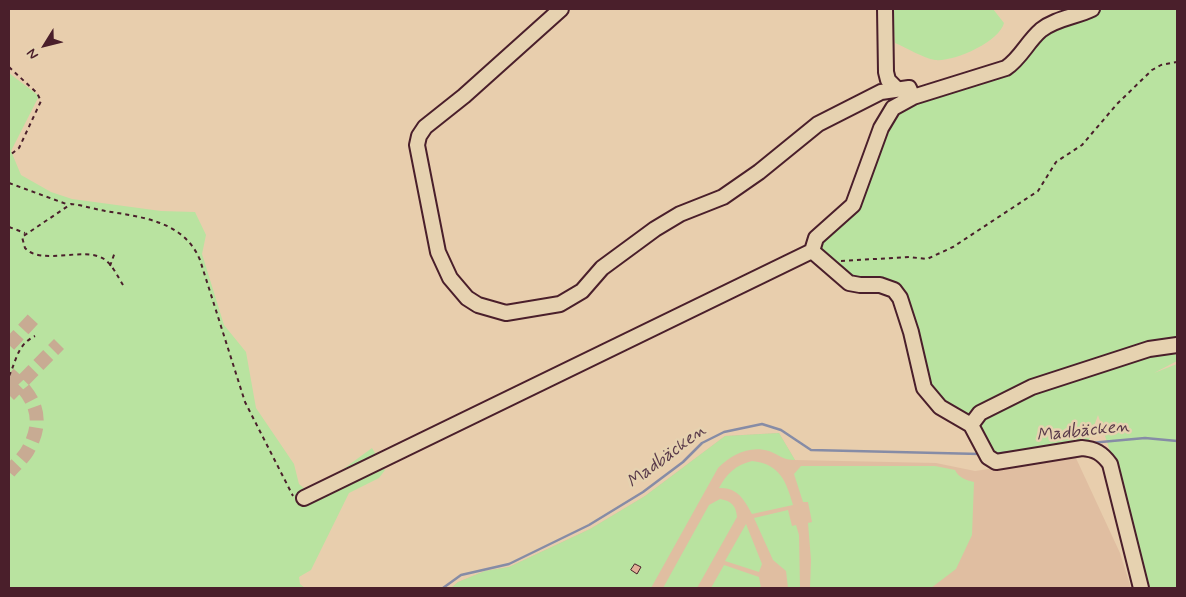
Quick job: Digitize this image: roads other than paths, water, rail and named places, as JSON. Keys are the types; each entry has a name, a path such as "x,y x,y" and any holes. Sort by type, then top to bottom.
{"street":[{"path":"561,9 464,96 426,127 417,145 437,244 444,268 467,298 492,310 506,313 548,308 573,298 615,258 668,220 723,196 759,172 818,124 881,92 909,88 914,97"},
{"path":"885,9 886,72 888,80 897,90"},
{"path":"1092,9 1052,22 1030,41 1018,59 1006,68 900,103 887,116 853,205 816,238 817,255 849,283 860,285 880,284 894,290 900,298 911,332 924,388 932,400 940,407 971,425 988,457 996,462 1082,448 1093,449 1104,455 1110,464 1141,588"},
{"path":"304,498 817,255"},
{"path":"971,425 980,413 1032,387 1149,349 1177,345"}],"waterway":[{"name":"Madbäcken","path":"443,588 461,575 509,564 589,525 643,492 683,462 702,443 724,432 762,424 781,430 811,450 980,454"},
{"name":"Madbäcken","path":"1090,443 1145,438 1177,441"},
{"name":"Madbäcken","path":"993,454 1030,450"}],"tunnel":[{"path":"9,345 35,317"},
{"path":"9,395 59,344"},
{"path":"9,374 25,390 34,407 36,416 34,436 29,448 9,472"}]}
